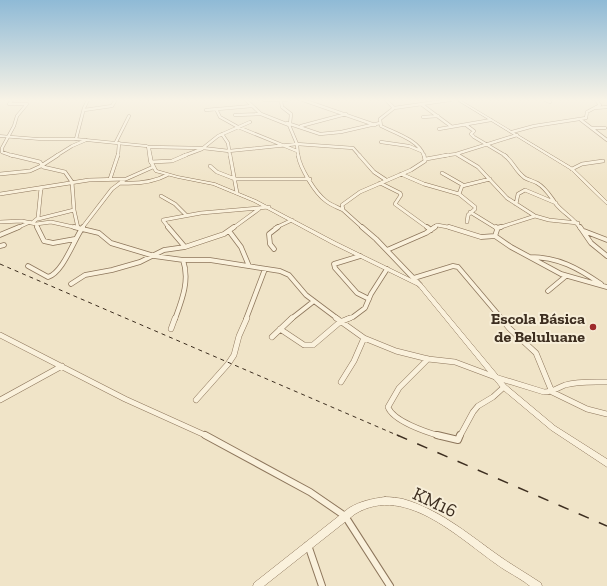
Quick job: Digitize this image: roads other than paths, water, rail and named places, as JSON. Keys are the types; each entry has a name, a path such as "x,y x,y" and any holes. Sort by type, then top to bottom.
{"street":[{"path":"12,127 2,148 2,152 15,157 40,162 42,166 63,171 72,182 74,210 80,229"},
{"path":"76,139 79,127"},
{"path":"112,179 118,156 118,143 124,127"},
{"path":"28,266 48,277 52,276 60,268 80,229 112,189 120,182 152,165 174,160 204,148 208,142 237,127"},
{"path":"239,127 280,145 297,150"},
{"path":"290,127 297,144 299,163 321,197 343,210 361,224 414,278 504,387 553,428 607,463"},
{"path":"304,127 321,134 361,127"},
{"path":"382,127 412,142 420,149 426,159"},
{"path":"385,127 388,130"},
{"path":"439,129 450,127"},
{"path":"469,127 474,131 471,134 476,140 510,159 513,167 525,178 537,183 552,197 556,204"},
{"path":"504,127 572,169 607,203"},
{"path":"512,132 532,127"},
{"path":"591,128 605,128"},
{"path":"591,128 607,140"},
{"path":"222,134 227,141 237,193"},
{"path":"343,210 342,205 353,197 420,165 426,159 456,154 517,135"},
{"path":"0,136 76,139 143,145 148,147 204,148 229,151 251,150 280,145 297,144 354,148 374,172 386,180"},
{"path":"0,174 12,172 23,173 42,166 76,144 86,140"},
{"path":"381,142 420,149"},
{"path":"148,147 152,165 156,171 167,175 214,184 237,193 269,207 360,256 420,285"},
{"path":"456,154 478,167 507,198 535,216 549,220 578,224"},
{"path":"572,169 574,166 603,160"},
{"path":"210,166 217,172 235,179 310,179"},
{"path":"442,173 463,185 490,179"},
{"path":"401,174 424,184 459,194 475,207 475,209 468,215 467,222"},
{"path":"112,179 120,182 145,183 157,180 167,175"},
{"path":"0,194 72,182 126,179"},
{"path":"380,183 400,193 401,195 395,204 431,230"},
{"path":"459,194 463,185"},
{"path":"38,219 41,188"},
{"path":"516,204 518,194 525,190 535,193 556,204 578,224 591,243 607,256"},
{"path":"161,196 175,204 186,215"},
{"path":"185,247 163,221 168,218 186,215 269,207"},
{"path":"71,284 85,275 112,270 154,256 164,250 185,247 229,231 259,209"},
{"path":"0,235 33,223 38,219 74,210"},
{"path":"470,212 497,228 535,216"},
{"path":"274,249 270,244 269,234 281,224 292,220"},
{"path":"0,222 51,222 99,233 104,235 106,240 111,243 154,256 183,260 210,260 280,271 289,275 314,301 340,322 364,338 396,351 428,359 455,362 536,390 552,392 586,409 607,414"},
{"path":"33,223 44,241 53,243 75,239"},
{"path":"387,250 440,225 481,237 495,236 529,257 566,276 606,287"},
{"path":"495,236 497,228"},
{"path":"229,231 241,247 249,266"},
{"path":"583,231 607,240"},
{"path":"360,256 334,264 335,268 357,294 369,299"},
{"path":"529,257 550,257 567,262 606,287"},
{"path":"171,329 186,280 187,271 183,260"},
{"path":"414,278 453,266 458,267 510,328 532,348 538,358 552,392"},
{"path":"196,400 228,364 234,355 239,336 254,302 265,269"},
{"path":"280,329 304,345 311,345 340,322 365,308 387,269"},
{"path":"548,291 566,276"},
{"path":"272,337 314,301"},
{"path":"0,335 39,353 125,398 215,440 310,492 345,516 390,586"},
{"path":"341,382 361,351 364,338"},
{"path":"428,359 403,385 391,400 388,407 393,415 437,436 458,440 478,406 493,397 504,387"},
{"path":"0,400 62,366"},
{"path":"552,392 565,385 585,382 607,382"},
{"name":"KM16","path":"257,586 345,516 368,503 381,501 396,502 423,510 465,534 493,557 538,586"},
{"path":"308,545 322,586"}],"railway":[{"path":"0,264 399,436"},
{"path":"397,435 607,526"}],"place":[{"name":"Escola Básica de Beluluane","path":"593,327"}]}
